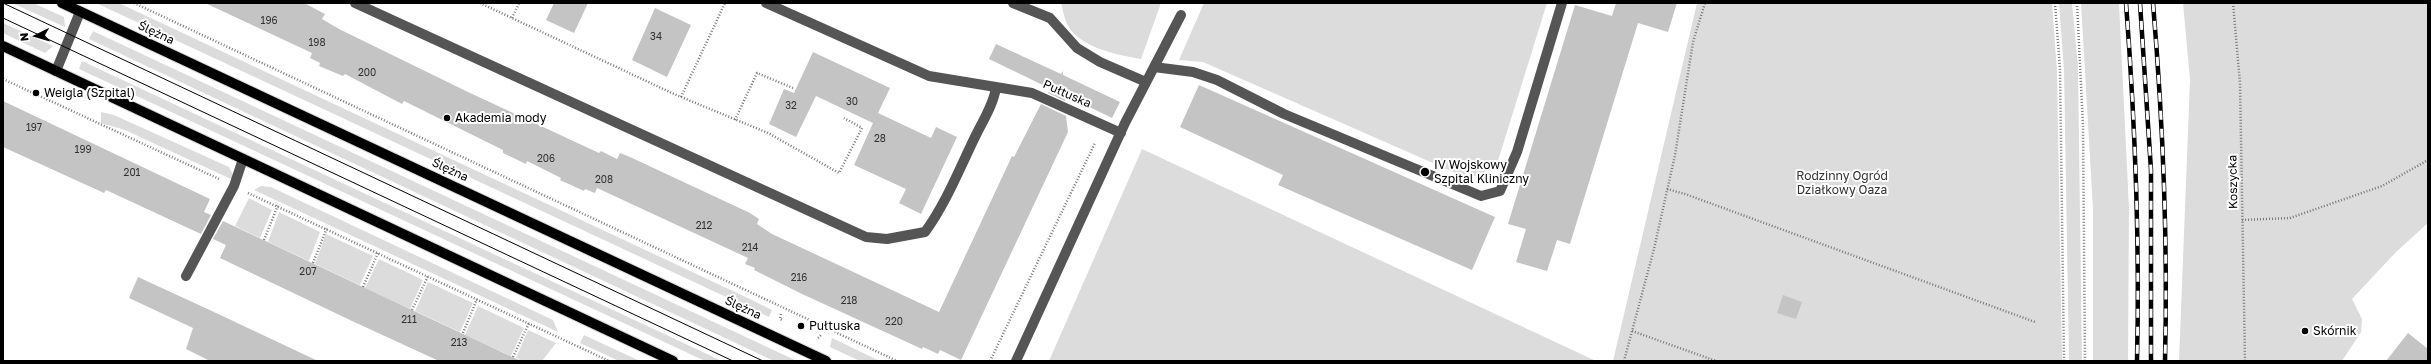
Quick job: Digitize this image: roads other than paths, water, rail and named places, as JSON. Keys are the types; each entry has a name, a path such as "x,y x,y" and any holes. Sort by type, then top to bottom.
{"main road":[{"name":"Ślężna","path":"62,3 826,361"},
{"path":"3,46 673,361"}],"street":[{"path":"354,3 866,237 887,239 925,232 933,221 970,148 994,98 996,88"},
{"name":"Pułtuska","path":"766,3 929,76 1032,93 1121,133"},
{"path":"1013,3 1050,18 1077,48 1100,62 1146,82"},
{"path":"1154,67 1192,72 1217,80 1284,114 1481,196 1500,191 1514,159 1562,3"},
{"path":"56,71 80,12"},
{"path":"1016,361 1121,133 1181,15"},
{"path":"186,276 234,186 243,159"}],"tram line":[{"path":"3,3 763,361"},
{"path":"3,18 733,361"}],"railway":[{"path":"2126,3 2136,182 2138,271 2137,361"},
{"path":"2140,3 2151,170 2151,361"},
{"path":"2153,3 2160,92 2164,182 2166,271 2165,361"}],"place":[{"name":"Weigla (Szpital)","path":"36,93"},
{"name":"Akademia mody","path":"447,118"},
{"name":"IV Wojskowy Szpital Kliniczny","path":"1425,172"},
{"name":"Pułtuska","path":"801,326"},
{"name":"Skórnik","path":"2305,331"}],"park label":[{"name":"Rodzinny Ogród Działkowy Oaza","path":"1842,183"}]}
